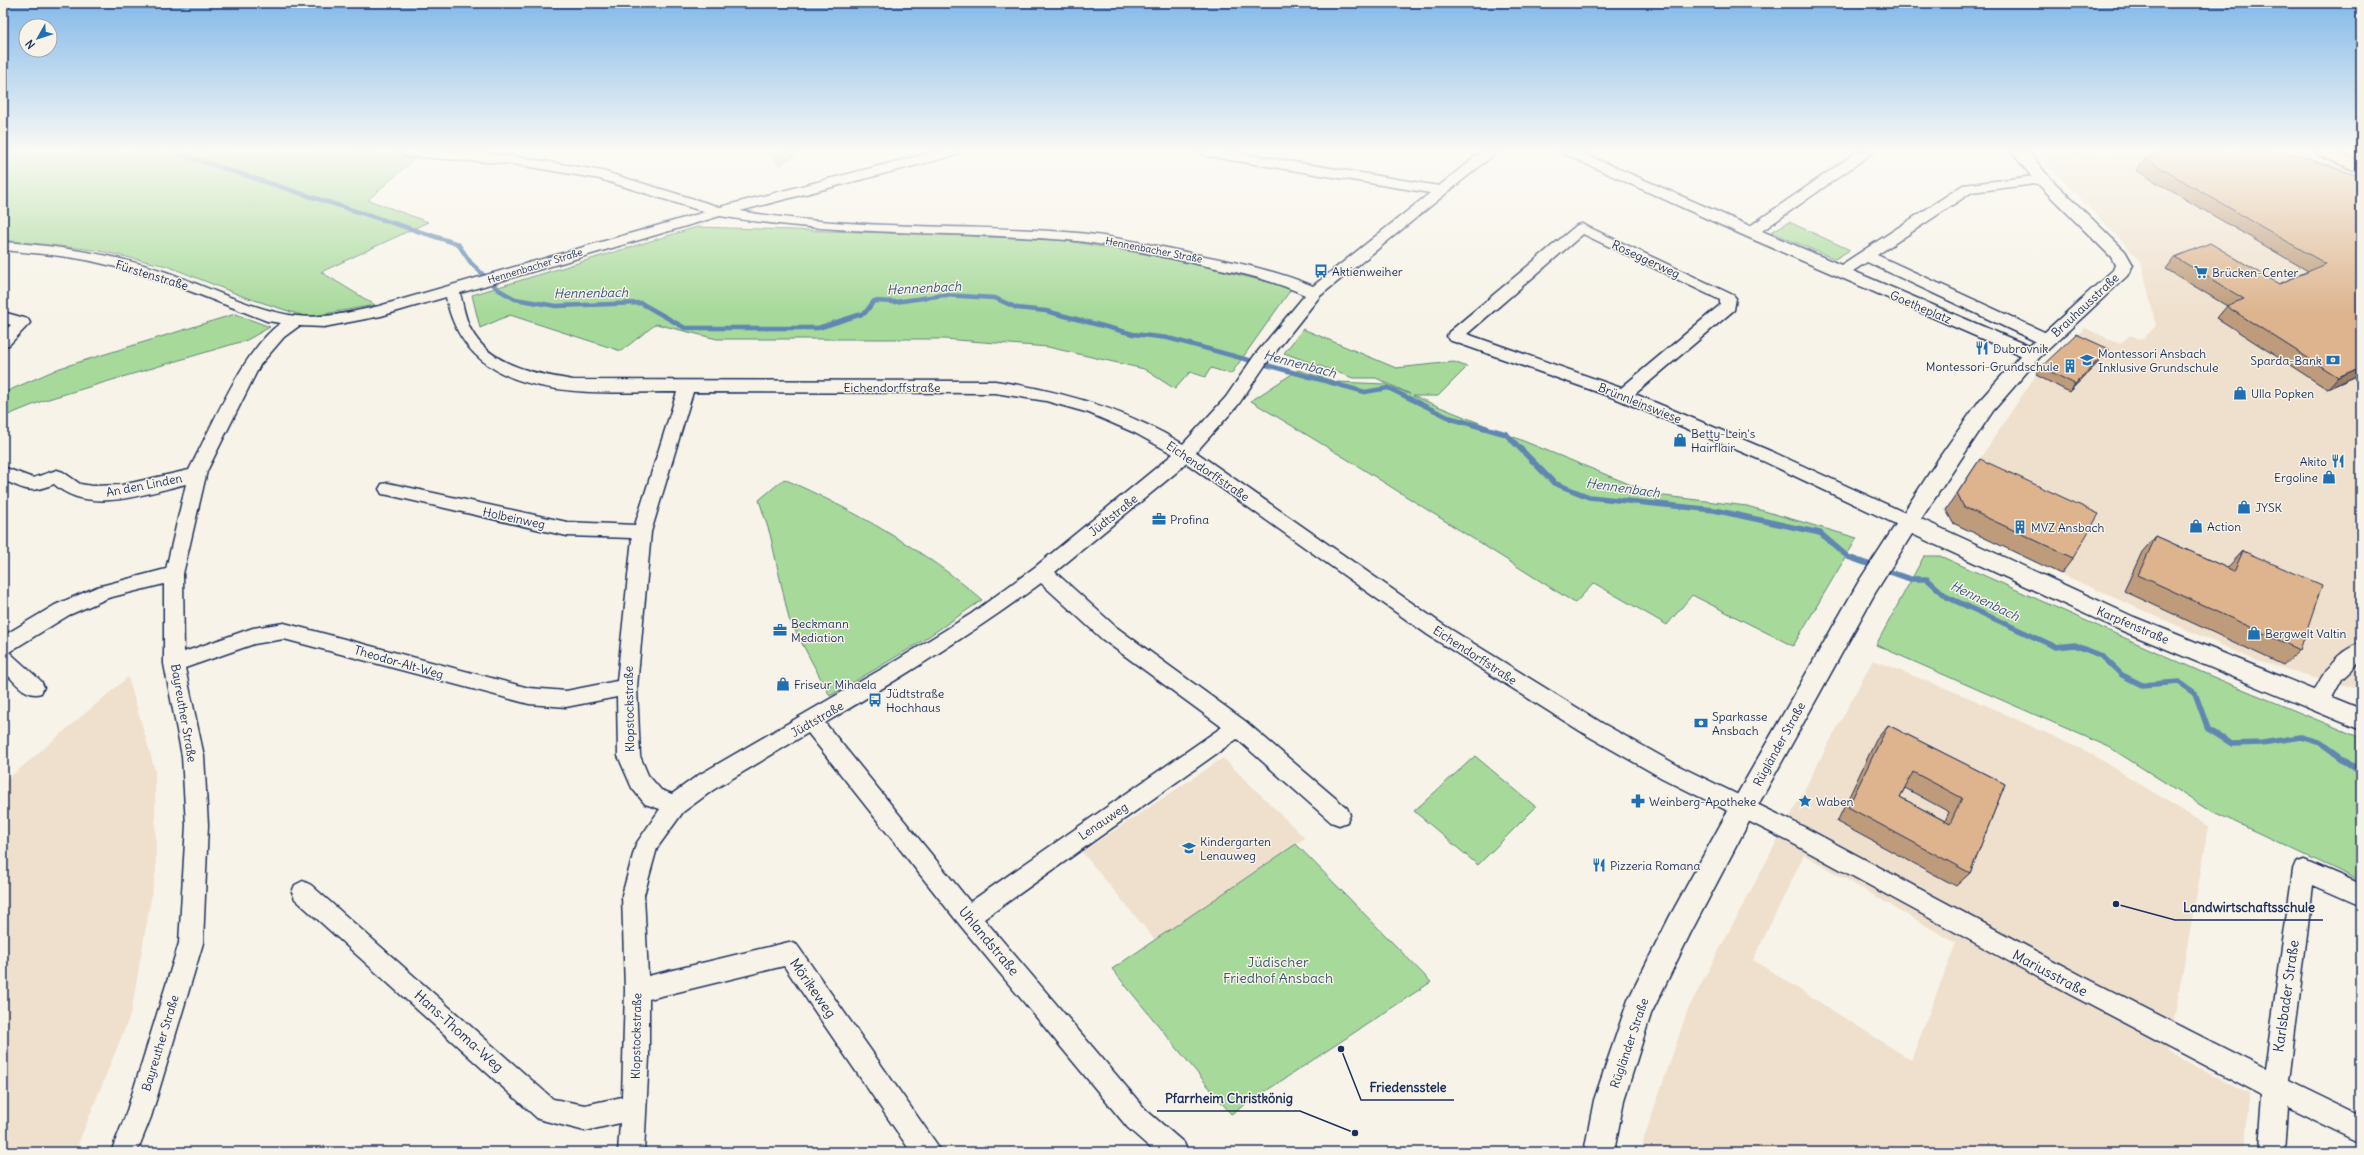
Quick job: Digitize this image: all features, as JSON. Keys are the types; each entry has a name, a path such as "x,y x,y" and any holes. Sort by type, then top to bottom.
{"main road":[{"name":"Brauhausstraße","path":"1908,522 1986,406 2032,354 2121,272 2124,266 2119,255 2069,206"},
{"name":"Rügländer Straße","path":"1599,1152 1609,1100 1638,1010 1680,925 1743,808 1874,577 1908,522"},
{"name":"Karpfenstraße","path":"1908,522 1939,538 2126,623 2361,720"}],"street":[{"path":"701,206 720,212 744,206"},
{"path":"771,206 769,208 772,221"},
{"name":"Jüdtstraße","path":"675,805 706,783 812,722 978,619 1042,572 1172,467 1232,401 1256,365 1314,293 1422,206"},
{"name":"Goetheplatz","path":"1689,206 2032,354"},
{"path":"1750,233 1789,206"},
{"path":"1841,272 1865,254 1940,206"},
{"name":"Hennenbacher Straße","path":"296,321 324,322 381,311 720,212 772,221 825,226 1053,235 1111,241 1248,270 1288,281 1314,293"},
{"name":"Roseggerweg","path":"1455,336 1582,228 1728,298 1728,307 1623,395"},
{"name":"Fürstenstraße","path":"3,246 51,250 93,257 159,275 273,317 296,321"},
{"name":"Goetheplatz","path":"1865,254 2047,340"},
{"name":"Eichendorffstraße","path":"452,291 463,331 474,345 498,365 530,379 573,386 687,385 1011,389 1038,393 1103,411 1143,430 1185,453 1410,611 1522,685 1645,756 1743,808"},
{"path":"3,317 22,323 3,342"},
{"name":"Bayreuther Straße","path":"124,1152 140,1110 191,943 197,825 193,763 174,664 174,574 198,475 253,363 278,333 296,321"},
{"name":"Brünnleinswiese","path":"1455,336 1623,395 1769,457 1908,522"},
{"name":"Klopstockstraße","path":"631,1152 635,1107 637,990 634,895 647,844 675,805 653,797 640,781 629,756 627,687 642,532 687,385"},
{"name":"An den Linden","path":"3,473 33,485 57,476 64,484 79,491 104,493 198,475"},
{"name":"Holbeinweg","path":"388,489 567,529 642,532"},
{"path":"1042,572 1109,633 1238,727 1339,815"},
{"path":"3,646 62,610 104,592 174,574"},
{"name":"Theodor-Alt-Weg","path":"174,664 253,636 284,631 529,696 566,699 627,687"},
{"path":"2319,703 2328,683 2342,663 2361,651"},
{"path":"3,658 34,687"},
{"name":"Uhlandstraße","path":"812,722 968,917 1137,1119 1175,1152"},
{"name":"Lenauweg","path":"968,917 1238,727"},
{"name":"Mariusstraße","path":"1743,808 2102,1001 2274,1089 2361,1130"},
{"name":"Karlsbader Straße","path":"2274,1089 2304,870 2361,895"},
{"name":"Hans-Thoma-Weg","path":"303,892 547,1110 585,1118 635,1107"},
{"name":"Mörikeweg","path":"637,990 789,953 927,1152"},
{"path":"2271,1152 2274,1089"}],"shaded area":[{"name":"Brücken-Center","path":"2088,206 2361,206 2361,690 2257,661 2061,574 1953,523 1969,475 2036,375 2085,328 2120,344 2130,335 2142,340 2156,326 2141,261"},
{"path":"1873,660 1970,698 2092,754 2209,827 2168,1052 2249,1093 2245,1152 1642,1152 1644,1138 1688,1009","holes":["1804,855 1956,943 1911,1060 1753,960"]},
{"path":"128,677 155,770 156,870 131,1013 75,1152 3,1152 3,783"},
{"name":"Kindergarten Lenauweg","path":"1223,758 1305,838 1155,940 1082,852"}],"green space":[{"path":"3,206 384,206 428,222 321,272 375,305 307,317 242,296 167,266 95,250 3,240"},
{"path":"1789,222 1850,250 1835,259 1771,232"},
{"path":"697,227 1050,238 1179,260 1292,288 1231,374 1211,368 1205,377 1190,372 1175,389 1144,369 1048,347 944,339 717,339 656,324 621,351 510,315 480,328 472,295"},
{"path":"235,314 270,327 247,340 45,400 3,417 3,393 60,368"},
{"path":"1303,329 1396,368 1454,362 1467,367 1438,396 1413,396 1656,495 1747,506 1857,538 1793,646 1692,595 1667,625 1594,583 1575,603 1350,461 1251,401 1298,370 1337,382 1385,384 1410,394 1376,378 1353,378 1284,353"},
{"path":"784,479 835,503 888,532 938,565 982,600 916,645 830,696 789,619 770,534 759,500"},
{"path":"1924,556 1940,556 2206,674 2361,738 2361,881 2205,808 2109,747 1876,645"},
{"path":"1475,756 1536,807 1478,865 1414,811"},
{"name":"Jüdischer Friedhof Ansbach","path":"1296,844 1431,982 1231,1114 1112,969"}],"building":[{"path":"2226,206 2361,206 2361,367 2338,377 2226,306 2244,299 2175,257 2210,243 2279,284 2326,264"},
{"name":"Montessori-Grundschule","path":"2076,334 2109,349 2075,384 2041,367"},
{"path":"1980,459 2099,514 2073,558 1964,507 1957,494"},
{"path":"2156,536 2234,571 2243,551 2322,585 2300,650 2138,575"},
{"path":"1888,725 2005,784 1970,873 1848,807","holes":["1913,772 1962,798 1950,824 1900,797"]}],"waterway":[{"name":"Hennenbach","path":"340,206 458,244 471,263 499,290 515,299 556,306 641,303 685,328 818,328 865,313 874,301 895,302 944,295 995,298 1017,308 1046,311 1133,334 1168,338 1365,392 1388,388 1452,419"},
{"name":"Hennenbach","path":"1450,418 1506,434 1554,483 1589,497 1714,510 1820,533 1848,557 1910,579 1927,579 1947,597 2056,647 2075,645 2102,656 2122,675 2142,685 2179,682 2195,693 2208,729 2232,744 2262,743 2301,737 2321,743 2328,748"},
{"name":"Hennenbach","path":"2326,747 2361,772"}],"place":[{"name":"Aktienweiher","path":"1321,271"},
{"name":"Brücken-Center","path":"2201,272"},
{"name":"Dubrovnik","path":"1982,348"},
{"name":"Montessori Ansbach Inklusive Grundschule","path":"2087,360"},
{"name":"Sparda-Bank","path":"2333,360"},
{"name":"Montessori-Grundschule","path":"2070,366"},
{"name":"Ulla Popken","path":"2240,393"},
{"name":"Betty-Lein's Hairflair","path":"1680,440"},
{"name":"Akito","path":"2338,461"},
{"name":"Ergoline","path":"2329,477"},
{"name":"JYSK","path":"2244,507"},
{"name":"Profina","path":"1159,519"},
{"name":"Action","path":"2196,526"},
{"name":"MVZ Ansbach","path":"2020,527"},
{"name":"Beckmann Mediation","path":"780,630"},
{"name":"Bergwelt Valtin","path":"2254,633"},
{"name":"Friseur Mihaela","path":"783,684"},
{"name":"Jüdtstraße Hochhaus","path":"875,700"},
{"name":"Sparkasse Ansbach","path":"1701,723"},
{"name":"Weinberg-Apotheke","path":"1638,801"},
{"name":"Waben","path":"1805,801"},
{"name":"Kindergarten Lenauweg","path":"1189,848"},
{"name":"Pizzeria Romana","path":"1599,865"},
{"name":"Landwirtschaftsschule","path":"2116,904"},
{"name":"Friedensstele","path":"1341,1049"},
{"name":"Pfarrheim Christkönig","path":"1355,1133"}]}
